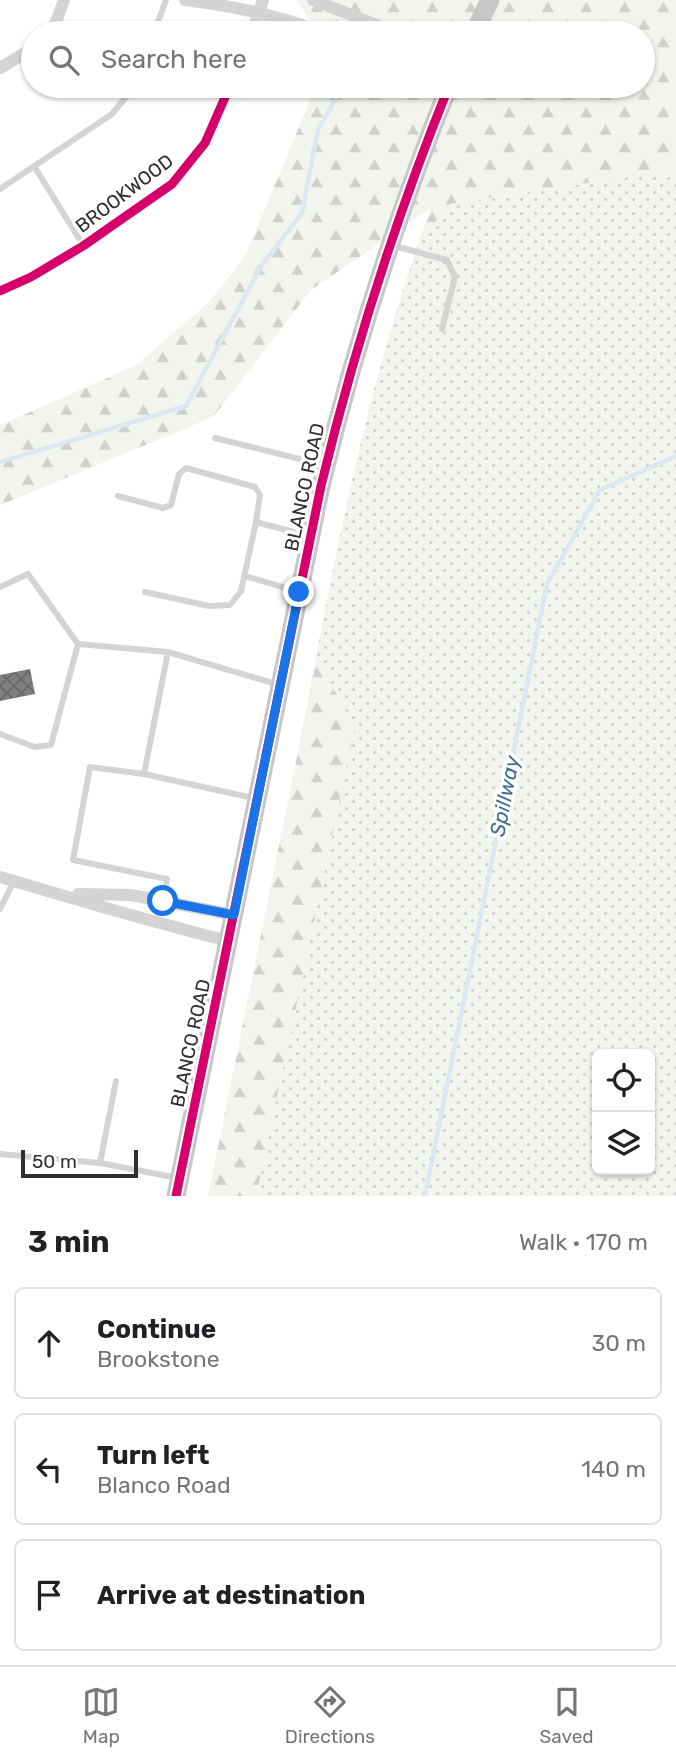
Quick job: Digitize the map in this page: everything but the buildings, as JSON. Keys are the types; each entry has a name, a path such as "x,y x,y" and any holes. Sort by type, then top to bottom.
{"main road":[{"path":"480,21 490,0"},
{"name":"BLANCO ROAD","path":"178,1187 299,592 341,400 388,245 441,98"}],"street":[{"path":"56,21 64,0"},
{"path":"185,0 262,6 294,21"},
{"path":"313,0 366,21"},
{"path":"0,68 21,55"},
{"name":"BROOKWOOD","path":"0,291 31,278 83,246 172,184 191,164 205,143 225,98"},
{"path":"0,877 67,894 126,916 229,941"},
{"path":"67,894 131,895 234,915"}],"lane":[{"path":"158,21 166,0"},
{"path":"0,189 112,114 125,98"},
{"path":"34,166 83,246"},
{"path":"388,245 447,260 455,277 442,329"},
{"path":"215,438 326,465"},
{"path":"118,496 163,509 171,505 179,474 186,468 255,487 260,495 242,591 230,605 209,606 145,592"},
{"path":"256,522 311,537"},
{"path":"0,587 28,574 78,644 168,652 280,685"},
{"path":"245,576 299,592"},
{"path":"0,734 35,747 51,745 78,644"},
{"path":"144,774 168,652"},
{"path":"163,901 167,878 73,860 90,767 144,774 257,799"},
{"path":"0,909 14,881"},
{"path":"100,1163 116,1081"},
{"path":"0,1154 100,1163 178,1187"}],"green space":[{"path":"296,0 676,0 676,178 648,174 449,204 418,244 431,208 311,290 213,417 0,505 0,425 135,366 208,303 245,257 311,98 655,98 655,21 311,21"},
{"path":"648,174 676,178 676,1196 256,1196 326,864 279,856 342,528 360,446 404,286 432,207"},
{"path":"317,658 355,728 256,1196 208,1196"}],"waterway":[{"path":"0,462 186,406 260,268 302,213 318,130 336,98"},
{"name":"Spillway","path":"425,1196 547,584 600,490 676,456"}],"cycle path":[{"path":"0,291 31,277 83,246 172,184 205,143 225,98"},
{"path":"176,1196 321,486 347,384 378,284 411,184 444,98"}],"route":[{"path":"163,901 234,915 299,592"}]}
